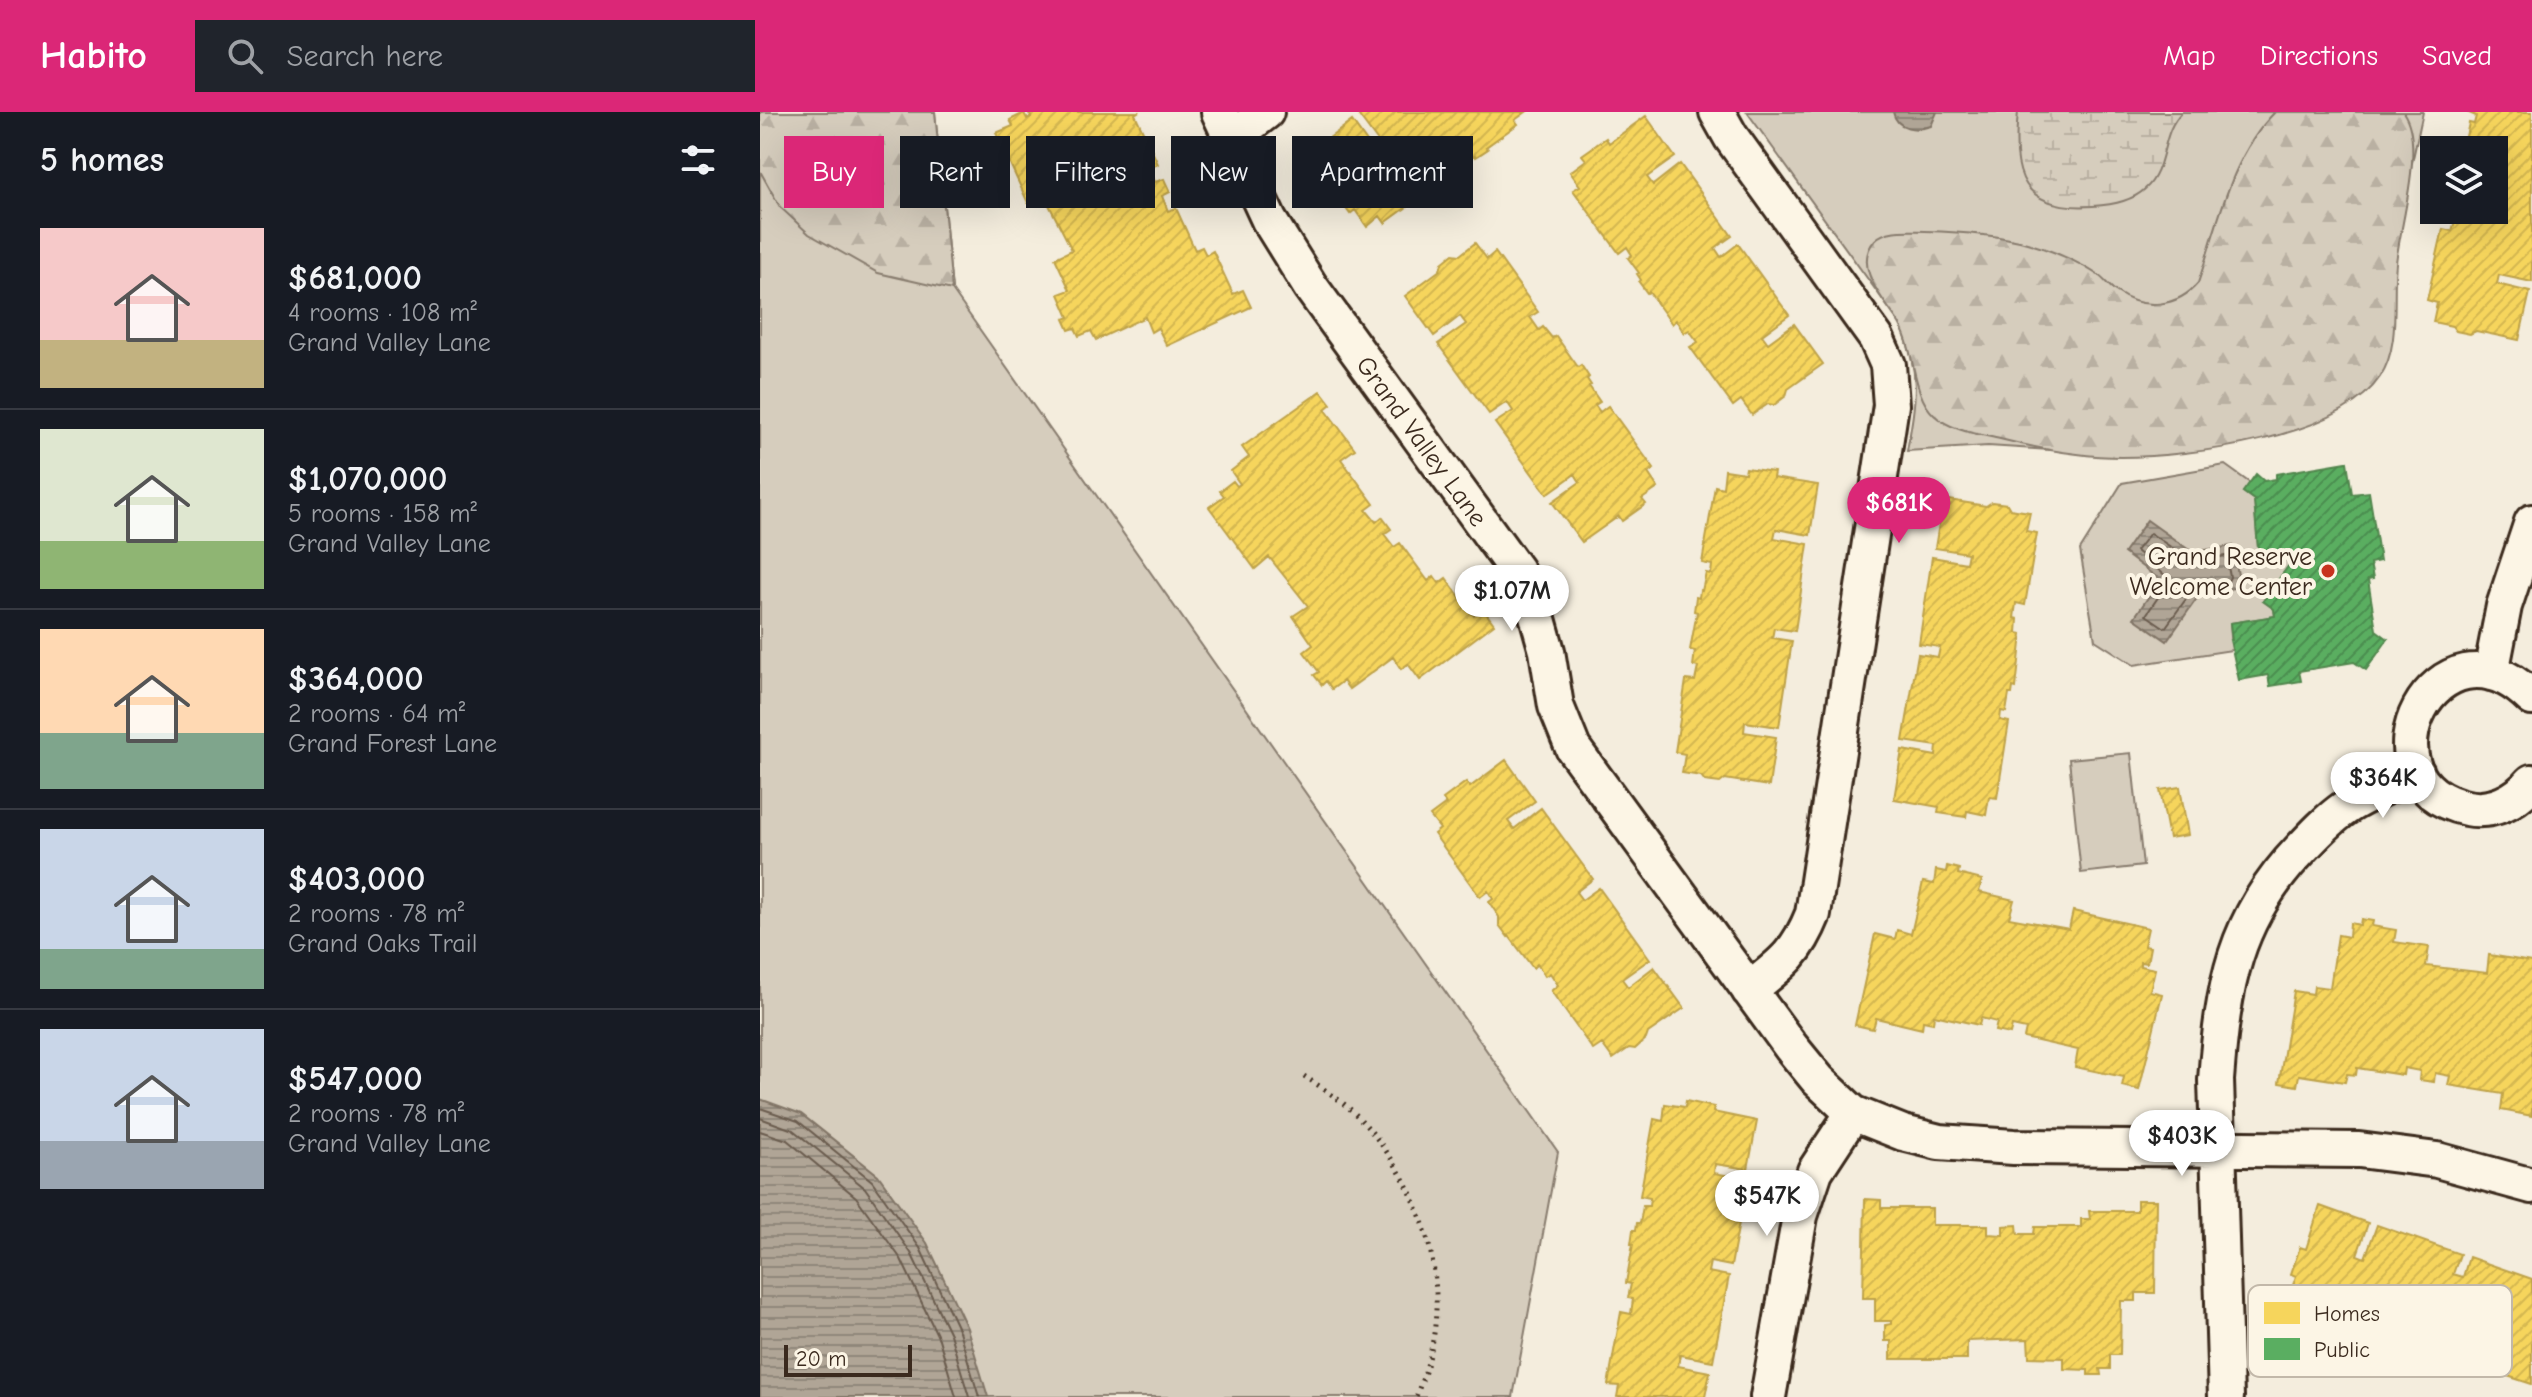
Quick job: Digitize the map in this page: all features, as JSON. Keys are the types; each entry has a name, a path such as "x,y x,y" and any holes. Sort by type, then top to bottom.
{"street":[{"name":"Grand Valley Lane","path":"1266,112 1225,125 1269,220 1310,286 1516,570 1534,605 1547,651 1556,706 1573,748 1818,1080 1853,1113"},
{"path":"1717,112 1731,137 1876,338 1888,365 1891,405 1813,914 1802,942 1784,963 1749,990"},
{"path":"2491,673 2504,606 2530,536"},
{"path":"2532,698 2518,684 2491,673 2480,671 2456,675 2435,686 2419,704 2411,726 2409,751 2417,773 2432,792 2452,805 2475,810 2499,807 2520,795 2532,782"},
{"path":"2226,1397 2216,1080 2227,987 2246,925 2273,881 2323,825 2370,794 2417,773"},
{"path":"1768,1397 1800,1216 1815,1171 1853,1113 1903,1133 1939,1142 2014,1147 2359,1150 2437,1160 2532,1186"}],"path":[{"path":"1304,1076 1345,1105 1375,1137 1404,1182 1426,1232 1436,1287 1436,1314 1431,1350 1416,1397"}],"green space":[{"path":"760,112 935,112 937,136 900,136 900,208 944,208 952,290 1558,1152 1513,1397 760,1397"},
{"path":"760,112 935,112 937,136 900,136 900,208 944,208 952,290 878,273 809,234 780,207 760,171"},
{"path":"1747,112 2423,112 2412,163 2050,450 1988,446 1907,451 1915,387 1912,358 1901,325"},
{"path":"2018,112 2182,112 2170,130 2157,171 2145,189 2134,197 2107,205 2069,206 2036,195 2026,184 2017,154"},
{"path":"2275,112 2403,112 2409,126 2412,164 2396,263 2391,351 2380,377 2360,398 2332,415 2261,440 2150,456 2106,457 2045,449 1965,431 1948,425 1934,415 1921,395 1903,331 1868,271 1869,250 1875,240 1885,234 1905,231 1964,233 2015,240 2064,256 2098,275 2127,298 2149,304 2170,301 2181,297 2198,283 2236,171 2260,130"},
{"path":"2225,465 2250,483 2243,492 2254,500 2258,548 2271,556 2290,553 2292,561 2263,601 2274,609 2275,616 2230,623 2232,650 2134,665 2095,640 2080,550 2122,483"},
{"path":"2131,753 2143,866 2081,873 2069,759"}],"water":[{"path":"1893,112 1937,112 1931,126 1913,129 1903,126"},
{"path":"2147,520 2192,552 2233,546 2240,587 2200,594 2167,641 2134,618 2160,580 2124,553"},
{"path":"760,1099 801,1114 878,1175 927,1243 967,1328 988,1397 760,1397"}],"building: Homes":[{"path":"1028,112 1138,112 1135,114 1145,136 1026,136 1026,199 1010,164 1010,136 997,136 996,133 1013,126 1010,120 1024,113 1027,119 1031,117"},
{"path":"1365,112 1526,112 1515,120 1518,124 1476,157 1473,156 1473,136 1374,136 1359,116"},
{"path":"2467,112 2532,112 2532,282 2499,275 2497,284 2530,292 2519,340 2476,331 2470,334 2433,322 2437,303 2427,300 2443,229 2452,231 2454,224 2508,224 2508,136 2466,136 2469,123 2474,124 2476,116"},
{"path":"1646,116 1675,157 1647,177 1653,185 1680,164 1732,236 1715,248 1721,257 1738,244 1789,315 1762,335 1768,343 1794,324 1823,364 1788,389 1786,396 1774,405 1768,404 1752,415 1741,400 1733,406 1690,347 1698,342 1689,330 1684,333 1676,320 1672,324 1639,282 1639,273 1628,258 1632,255 1627,247 1619,253 1573,190 1580,186 1570,172 1586,160 1582,155 1606,138 1609,143"},
{"path":"1352,121 1363,136 1332,136"},
{"path":"1164,179 1170,192 1162,196 1168,211 1176,208 1195,250 1202,247 1206,255 1213,251 1233,294 1243,290 1251,307 1167,346 1158,328 1151,332 1145,317 1096,340 1091,331 1079,336 1075,328 1069,330 1064,319 1069,317 1059,294 1070,290 1055,258 1072,250 1051,208 1155,208 1155,182"},
{"path":"1346,208 1406,208 1385,223 1380,216 1367,227 1355,210 1350,214"},
{"path":"1475,243 1487,259 1495,252 1538,312 1530,317 1539,330 1543,327 1552,338 1556,336 1578,367 1581,365 1589,377 1589,386 1600,402 1595,405 1600,412 1608,406 1654,469 1648,473 1658,488 1642,499 1646,504 1622,521 1619,516 1582,542 1552,502 1580,482 1575,474 1547,494 1495,423 1513,411 1507,402 1489,414 1438,344 1466,324 1460,316 1434,336 1405,296 1440,270 1442,263 1453,254 1460,255"},
{"path":"1321,391 1331,404 1325,409 1355,449 1341,459 1374,504 1366,510 1376,522 1382,517 1391,529 1384,534 1394,547 1400,543 1428,581 1434,576 1439,583 1446,578 1474,616 1483,609 1494,624 1420,680 1408,664 1401,669 1393,657 1349,689 1343,681 1332,689 1326,681 1322,685 1314,675 1319,672 1304,652 1313,645 1293,616 1308,606 1269,557 1255,569 1209,507 1224,496 1220,491 1233,481 1237,486 1240,484 1231,471 1249,457 1242,447"},
{"path":"1746,468 1774,472 1773,478 1818,485 1810,535 1776,529 1774,538 1808,544 1795,631 1774,628 1772,638 1792,641 1779,727 1745,722 1744,732 1776,737 1769,786 1725,779 1720,783 1705,781 1701,776 1682,773 1685,754 1675,752 1686,680 1695,681 1698,667 1693,666 1695,651 1690,650 1697,612 1694,611 1696,597 1699,598 1702,591 1706,573 1711,574 1712,565 1702,563 1715,486 1723,488 1725,470 1745,473"},
{"path":"1943,499 1986,506 1992,502 2007,504 2010,509 2030,512 2026,531 2037,533 2025,605 2016,603 2014,618 2018,619 2017,633 2022,634 2016,688 2013,687 2012,694 2009,694 2006,712 2001,711 2000,720 2009,722 1997,798 1989,797 1986,815 1967,811 1966,817 1938,813 1939,807 1894,799 1902,750 1936,756 1937,746 1903,741 1918,654 1938,657 1940,647 1919,644 1932,557 1966,563 1968,553 1935,548"},
{"path":"1506,760 1535,801 1508,821 1514,829 1541,808 1593,879 1576,892 1582,900 1599,888 1650,959 1622,979 1628,987 1654,967 1684,1008 1648,1033 1635,1049 1629,1048 1613,1059 1602,1044 1593,1050 1551,991 1558,985 1550,973 1545,976 1537,964 1533,968 1499,925 1499,917 1489,902 1493,899 1488,891 1480,897 1434,834 1440,829 1430,816 1446,804 1443,799 1466,782 1470,787"},
{"path":"2180,787 2188,835 2169,838 2160,790"},
{"path":"1947,866 1959,869 1958,874 1982,880 1979,892 2014,900 2009,918 2069,929 2073,911 2148,928 2144,946 2150,947 2147,963 2140,962 2140,966 2155,969 2150,991 2162,994 2139,1090 2122,1086 2124,1077 2075,1067 2078,1050 2024,1038 2026,1029 2012,1026 2010,1034 1995,1031 1997,1022 1981,1018 1979,1025 1934,1015 1933,1023 1923,1021 1922,1029 1876,1018 1873,1029 1855,1025 1875,934 1895,939 1897,930 1911,934 1923,882 1934,884 1936,870 1946,872"},
{"path":"2361,919 2373,921 2372,926 2396,930 2394,942 2429,947 2426,966 2487,973 2489,955 2532,962 2532,1116 2501,1110 2503,1094 2448,1085 2450,1076 2435,1073 2434,1082 2419,1080 2420,1071 2404,1068 2403,1075 2357,1068 2356,1075 2347,1074 2345,1082 2299,1075 2297,1086 2279,1083 2294,991 2313,994 2314,986 2330,988 2338,935 2349,937 2350,923 2360,925"},
{"path":"1686,1101 1714,1107 1713,1112 1757,1121 1748,1169 1715,1164 1714,1173 1747,1179 1731,1266 1710,1262 1708,1272 1729,1276 1713,1361 1680,1355 1678,1366 1710,1372 1705,1397 1617,1397 1619,1386 1608,1385 1621,1312 1631,1314 1633,1299 1628,1298 1631,1284 1626,1283 1633,1230 1640,1223 1643,1206 1649,1206 1650,1198 1640,1196 1654,1119 1663,1121 1665,1104 1685,1107"},
{"path":"1865,1199 1881,1200 1881,1208 1932,1208 1932,1225 1988,1225 1988,1234 2003,1235 2003,1226 2017,1225 2018,1234 2034,1234 2035,1227 2081,1227 2081,1219 2090,1219 2089,1211 2137,1211 2137,1200 2156,1200 2155,1293 2136,1293 2136,1301 2121,1301 2120,1355 2110,1355 2110,1369 2100,1369 2101,1375 2088,1375 2088,1370 2064,1369 2064,1358 2029,1357 2028,1339 1967,1341 1967,1359 1891,1359 1891,1341 1885,1341 1885,1325 1891,1324 1891,1321 1875,1321 1875,1298 1863,1298"},
{"path":"2320,1206 2368,1223 2357,1255 2365,1258 2377,1225 2460,1254 2453,1274 2463,1277 2469,1257 2532,1279 2532,1384 2510,1377 2512,1285 2293,1285 2296,1276 2291,1274 2300,1247 2306,1249"}],"building: Public":[{"name":"Grand Reserve Welcome Center","path":"2347,462 2352,494 2369,492 2380,561 2370,563 2373,579 2368,580 2376,630 2388,639 2366,670 2354,662 2299,671 2301,681 2270,686 2268,675 2239,680 2230,640 2230,623 2275,616 2274,609 2263,601 2292,561 2290,553 2271,556 2258,548 2254,500 2243,492 2256,474 2264,481 2276,479 2276,474"}],"place":[{"name":"Grand Reserve Welcome Center","path":"2328,571"}]}
